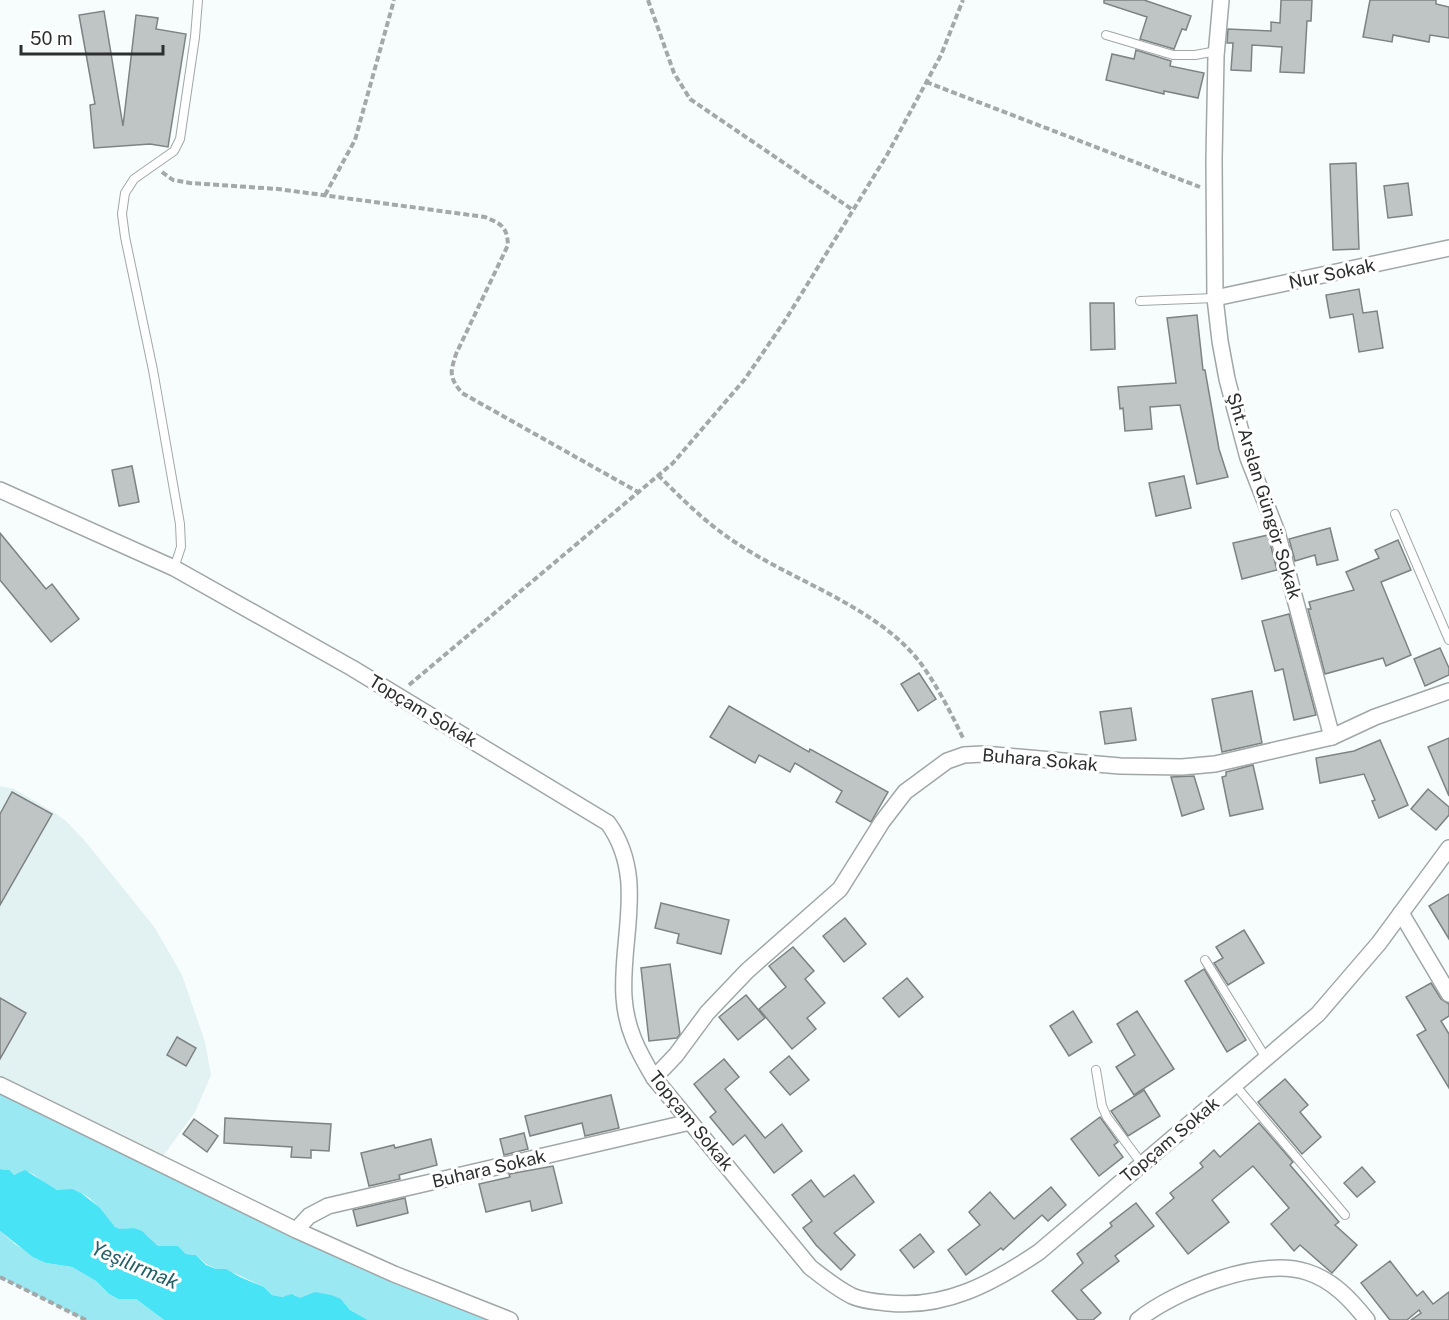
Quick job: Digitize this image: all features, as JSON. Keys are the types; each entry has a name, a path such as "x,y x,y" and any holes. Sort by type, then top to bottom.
{"street":[{"name":"Şht. Arslan Güngör Sokak","path":"1221,0 1217,51 1215,192 1215,298 1220,341 1237,420 1248,458 1277,532 1332,737"},
{"name":"Nur Sokak","path":"1215,298 1449,248"},
{"name":"Topçam Sokak","path":"0,489 174,568 397,695 608,823 618,837 626,856 629,877 624,997 634,1045 654,1078 810,1267 832,1285 854,1297 874,1302 902,1305 927,1304 952,1298 1007,1274 1039,1252 1318,1014 1379,943 1449,848"},
{"name":"Buhara Sokak","path":"654,1078 676,1055 707,1013 747,971 840,890 882,822 905,792 947,761 971,754 1009,755 1120,766 1182,767 1235,760 1332,737 1375,717 1449,691"},
{"path":"1401,913 1449,994"},
{"path":"0,1085 296,1230 394,1274 510,1320"},
{"name":"Buhara Sokak","path":"296,1230 309,1216 328,1206 690,1122"},
{"path":"1138,1320 1180,1294 1209,1282 1235,1275 1288,1269 1307,1272 1327,1281 1347,1295 1367,1320"}],"lane":[{"path":"174,568 181,547 180,524 153,370 124,237 122,214 125,193 134,179 174,151 180,139 198,0"},
{"path":"1106,35 1173,55 1195,55 1217,51"},
{"path":"1140,302 1215,298"},
{"path":"1395,514 1449,640"},
{"path":"1205,960 1266,1058"},
{"path":"1096,1070 1102,1106 1107,1118 1142,1164"},
{"path":"1235,1085 1345,1215"}],"path":[{"path":"325,195 355,140 394,0"},
{"path":"648,0 674,73 690,99 853,210"},
{"path":"397,695 673,463 745,379 786,319 887,155 941,55 963,0"},
{"path":"926,82 1215,192"},
{"path":"155,163 173,180 325,195 485,217 500,223 507,232 508,245 456,354 451,370 453,381 462,393 638,492"},
{"path":"658,475 697,513 737,544 864,614 890,633 918,660 948,706 971,754"},
{"path":"0,1277 87,1320"}],"shaded area":[{"path":"0,786 14,789 66,821 85,841 155,928 182,975 205,1042 211,1075 195,1112 158,1163 0,1085"},
{"path":"0,1085 158,1163 510,1320 368,1320 350,1310 341,1299 306,1297 299,1299 295,1295 281,1297 272,1295 264,1287 234,1273 216,1269 196,1255 186,1254 178,1246 158,1246 139,1230 116,1228 93,1201 83,1194 55,1189 29,1172 14,1175 0,1169"},
{"path":"0,1231 15,1244 46,1263 72,1267 96,1281 109,1294 118,1299 136,1299 164,1320 86,1320 0,1277"}],"water":[{"name":"Yeşilırmak","path":"0,1169 9,1170 14,1175 25,1170 57,1190 72,1189 81,1193 99,1207 115,1227 142,1231 158,1246 178,1246 186,1254 196,1255 206,1265 216,1269 226,1269 264,1287 272,1295 282,1297 292,1294 300,1298 315,1292 331,1295 341,1299 350,1310 368,1320 164,1320 136,1299 118,1299 109,1294 96,1281 72,1267 46,1263 33,1257 0,1231"}],"building":[{"path":"1104,0 1144,0 1191,16 1186,30 1182,29 1174,49 1140,39 1147,17 1104,3"},
{"path":"1281,0 1312,0 1311,21 1307,21 1304,73 1280,72 1282,47 1252,45 1251,71 1231,70 1233,43 1227,43 1228,29 1271,31 1271,22 1280,23"},
{"path":"1370,0 1436,0 1436,4 1449,7 1449,38 1430,35 1429,42 1393,35 1392,42 1363,37"},
{"path":"104,11 123,126 136,15 158,18 156,29 186,34 168,147 150,144 94,148 90,105 95,104 79,15"},
{"path":"1136,50 1171,61 1170,66 1204,73 1198,98 1164,91 1164,94 1106,80 1112,54 1134,59"},
{"path":"1356,163 1359,249 1333,250 1330,164"},
{"path":"1408,183 1412,215 1388,218 1384,186"},
{"path":"1359,289 1363,313 1377,311 1383,348 1359,352 1353,314 1330,318 1326,295"},
{"path":"1090,303 1114,303 1115,349 1091,350"},
{"path":"1197,315 1203,370 1205,370 1219,449 1228,477 1197,484 1180,405 1150,407 1152,429 1125,431 1118,387 1176,383 1167,318"},
{"path":"132,466 139,502 119,506 112,470"},
{"path":"1184,476 1191,508 1156,516 1149,483"},
{"path":"1330,528 1338,560 1317,565 1315,555 1295,561 1289,539"},
{"path":"0,533 46,589 52,584 79,619 51,642 0,580"},
{"path":"1268,535 1277,570 1242,579 1233,543"},
{"path":"1398,540 1411,570 1381,582 1411,655 1386,666 1383,658 1325,674 1308,609 1311,609 1309,602 1354,590 1346,572 1379,558 1375,550"},
{"path":"1289,614 1316,715 1294,720 1283,669 1275,671 1262,621"},
{"path":"1440,648 1449,668 1449,675 1425,686 1414,659"},
{"path":"919,673 936,699 918,711 901,684"},
{"path":"1252,691 1262,743 1222,752 1212,699"},
{"path":"729,706 809,752 810,749 888,792 871,822 836,802 842,791 795,763 790,772 759,755 755,763 710,737"},
{"path":"1131,708 1136,740 1105,744 1100,712"},
{"path":"1449,738 1449,796 1428,747"},
{"path":"1380,740 1408,805 1379,818 1372,801 1375,800 1364,774 1320,783 1316,758 1354,751"},
{"path":"1253,765 1263,809 1230,816 1222,777 1226,776 1226,772"},
{"path":"1194,776 1204,809 1182,816 1171,777"},
{"path":"1428,789 1449,807 1449,815 1436,830 1411,809"},
{"path":"12,792 52,814 0,905 0,814"},
{"path":"1449,894 1449,939 1429,906"},
{"path":"661,903 729,920 721,954 677,943 679,934 655,928"},
{"path":"845,918 866,944 844,962 823,936"},
{"path":"1244,930 1264,963 1228,985 1214,963 1223,958 1216,947"},
{"path":"793,947 814,971 805,979 825,1003 807,1018 816,1029 792,1049 759,1009 786,987 769,966"},
{"path":"670,964 680,1034 677,1038 649,1041 641,968"},
{"path":"1204,969 1246,1040 1227,1052 1185,981"},
{"path":"907,978 923,997 899,1017 883,998"},
{"path":"1431,983 1441,999 1449,1004 1449,1016 1441,1021 1449,1034 1449,1088 1417,1035 1426,1030 1406,997"},
{"path":"746,995 765,1018 738,1040 719,1017"},
{"path":"0,998 26,1013 0,1059"},
{"path":"1073,1011 1092,1042 1069,1056 1050,1026"},
{"path":"1137,1011 1174,1069 1134,1095 1116,1067 1135,1055 1117,1024"},
{"path":"177,1037 196,1048 186,1066 167,1055"},
{"path":"789,1056 809,1080 790,1095 770,1072"},
{"path":"724,1059 739,1077 725,1089 765,1138 782,1124 802,1151 774,1173 745,1135 733,1145 710,1117 716,1112 694,1084"},
{"path":"1285,1079 1308,1105 1300,1112 1321,1137 1302,1154 1258,1102"},
{"path":"1144,1090 1160,1116 1128,1136 1111,1111"},
{"path":"611,1095 619,1128 585,1136 582,1123 530,1136 525,1116"},
{"path":"1100,1117 1118,1142 1114,1145 1123,1157 1099,1176 1071,1139"},
{"path":"225,1118 331,1124 329,1151 311,1150 311,1158 291,1157 292,1147 224,1143"},
{"path":"194,1119 218,1136 207,1152 183,1134"},
{"path":"1259,1123 1293,1162 1290,1165 1339,1222 1335,1225 1357,1245 1332,1273 1300,1245 1294,1251 1271,1224 1289,1208 1253,1166 1212,1200 1229,1222 1188,1254 1156,1213 1174,1198 1170,1193 1203,1167 1200,1163 1214,1150 1220,1157"},
{"path":"524,1133 528,1149 504,1155 500,1139"},
{"path":"431,1139 437,1165 399,1175 400,1179 369,1186 361,1153"},
{"path":"553,1166 562,1203 532,1211 530,1201 486,1212 479,1184 510,1177 509,1174"},
{"path":"1362,1167 1375,1182 1357,1197 1344,1183"},
{"path":"854,1175 874,1202 834,1233 855,1255 841,1270 803,1228 812,1221 792,1195 811,1180 824,1197"},
{"path":"1051,1187 1066,1205 1048,1221 1042,1215 1003,1250 1001,1248 966,1275 948,1250 980,1225 969,1212 990,1192 1014,1219"},
{"path":"405,1198 408,1213 357,1226 353,1210"},
{"path":"1136,1203 1154,1226 1115,1256 1119,1261 1081,1290 1101,1313 1093,1320 1078,1320 1052,1291 1083,1263 1077,1254 1112,1226 1110,1223"},
{"path":"920,1234 934,1252 914,1268 900,1250"},
{"path":"1390,1261 1417,1296 1423,1291 1433,1304 1449,1292 1449,1320 1411,1320 1421,1313 1419,1310 1407,1320 1390,1320 1361,1283"}]}
